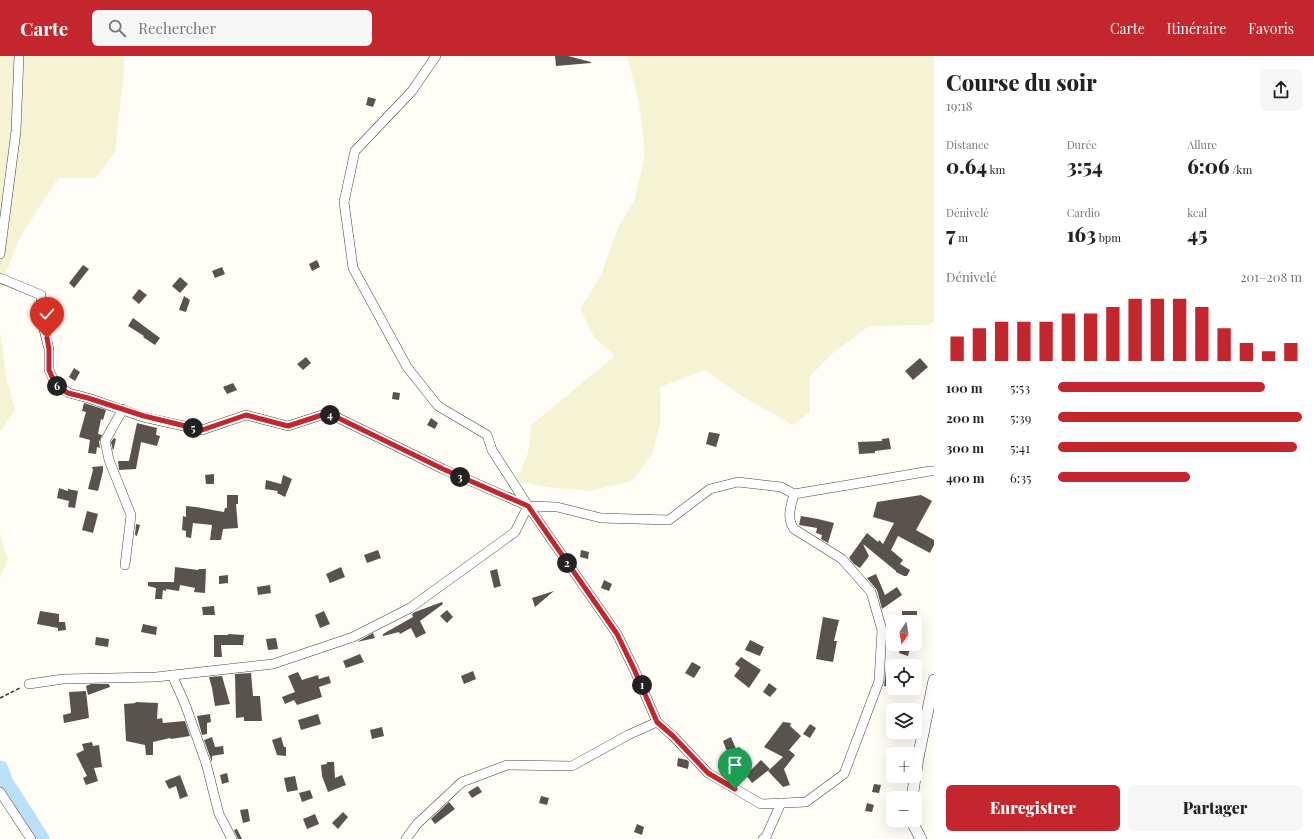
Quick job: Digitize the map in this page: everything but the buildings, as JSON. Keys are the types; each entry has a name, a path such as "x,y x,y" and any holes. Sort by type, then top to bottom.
{"street":[{"path":"0,254 16,131 19,56"},
{"path":"436,56 412,91 356,151 344,202 353,268 407,366 438,406 487,434 492,450 528,506 617,634 657,722 673,736 708,773 761,804 806,802 844,774 879,681 882,630 871,592 842,559 794,529 789,515 794,494"},
{"path":"0,278 41,294 41,318 49,349 49,370 56,386 68,393 144,416 202,430 246,415 288,426 328,413 443,469 528,506 557,507 602,518 669,520 710,489 738,482 781,487 794,494 934,471"},
{"path":"123,409 105,441 109,460 131,515 125,565"},
{"path":"29,684 63,679 172,676 273,664 353,638 410,608 515,532 528,506"},
{"path":"172,676 185,704 206,763 219,814 232,839"},
{"path":"913,791 918,758 934,680"},
{"path":"406,839 417,824 462,782 507,765 572,766 628,735 657,722"},
{"path":"0,792 31,839"},
{"path":"763,839 766,837 781,803"},
{"path":"914,827 920,839"}],"path":[{"path":"0,698 29,684"}],"shaded area":[{"path":"0,56 124,56 124,72 115,152 96,178 58,178 19,239 0,289"},
{"path":"627,56 934,56 934,322 928,325 869,326 833,353 810,376 810,412 793,425 745,398 705,370 660,387 661,420 652,454 632,481 590,491 548,487 516,481 528,453 531,425 615,356 594,337 580,309 601,275 618,228 635,199 645,155 639,102"},
{"path":"0,332 7,381 15,410 0,432"},
{"path":"0,535 8,560 0,577"}],"waterway":[{"path":"0,769 4,781 41,839"}],"route":[{"path":"47,338 49,349 49,370 56,386 68,393 144,416 202,430 246,415 288,426 328,413 443,469 528,506 617,634 657,722 673,736 708,773 735,789"}]}
